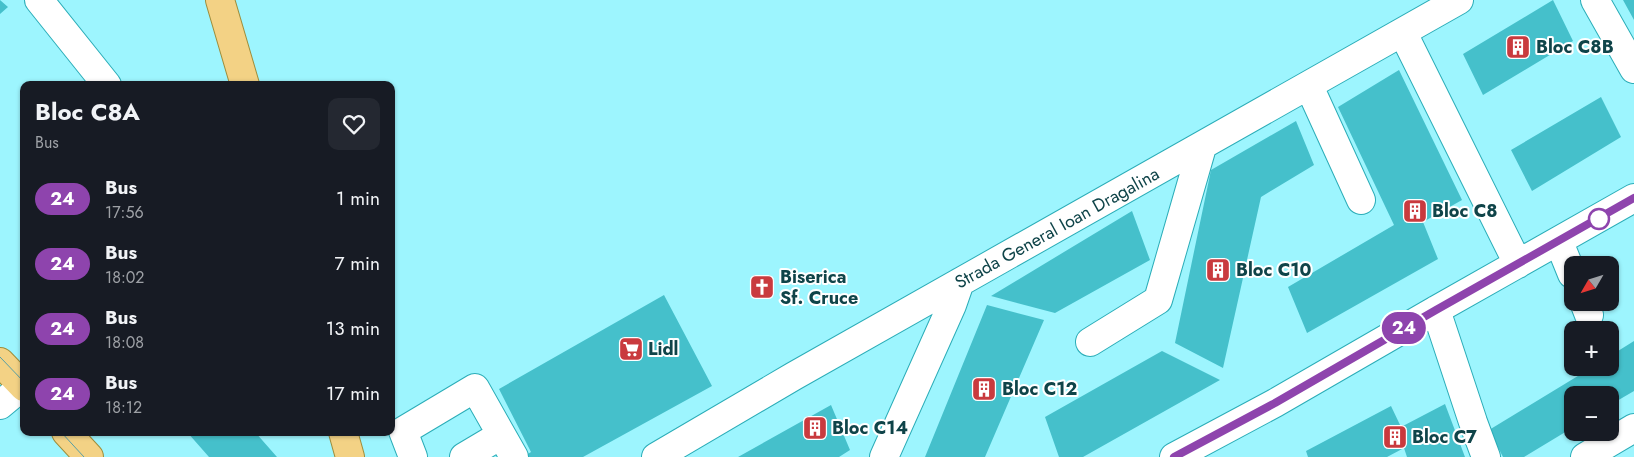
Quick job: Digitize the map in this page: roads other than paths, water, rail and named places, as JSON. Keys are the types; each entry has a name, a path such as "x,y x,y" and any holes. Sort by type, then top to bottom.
{"main road":[{"path":"220,0 244,81"},
{"path":"0,362 20,383"},
{"path":"70,436 89,457"},
{"path":"345,436 350,457"}],"street":[{"path":"39,0 104,81"},
{"name":"Strada General Ioan Dragalina","path":"656,457 794,376 1459,0"},
{"path":"1595,0 1634,68"},
{"path":"1403,33 1518,264"},
{"path":"1309,86 1361,200"},
{"path":"1090,342 1158,300 1202,147"},
{"path":"1174,457 1275,403 1634,198"},
{"path":"1559,242 1565,256"},
{"path":"884,457 952,305 960,282"},
{"path":"1436,310 1486,457"},
{"path":"413,457 402,431 475,388 508,446 464,457"},
{"path":"0,406 20,389"},
{"path":"1586,457 1634,428"}],"tram line":[{"path":"0,357 20,378"},
{"path":"65,436 84,457"}],"place":[{"name":"Bloc C8B","path":"1518,47"},
{"name":"Bloc C8","path":"1415,211"},
{"name":"Bloc C10","path":"1218,270"},
{"name":"Biserica Sf. Cruce","path":"762,287"},
{"name":"Lidl","path":"631,349"},
{"name":"Bloc C12","path":"984,389"},
{"name":"Bloc C14","path":"815,428"},
{"name":"Bloc C7","path":"1395,437"}]}
